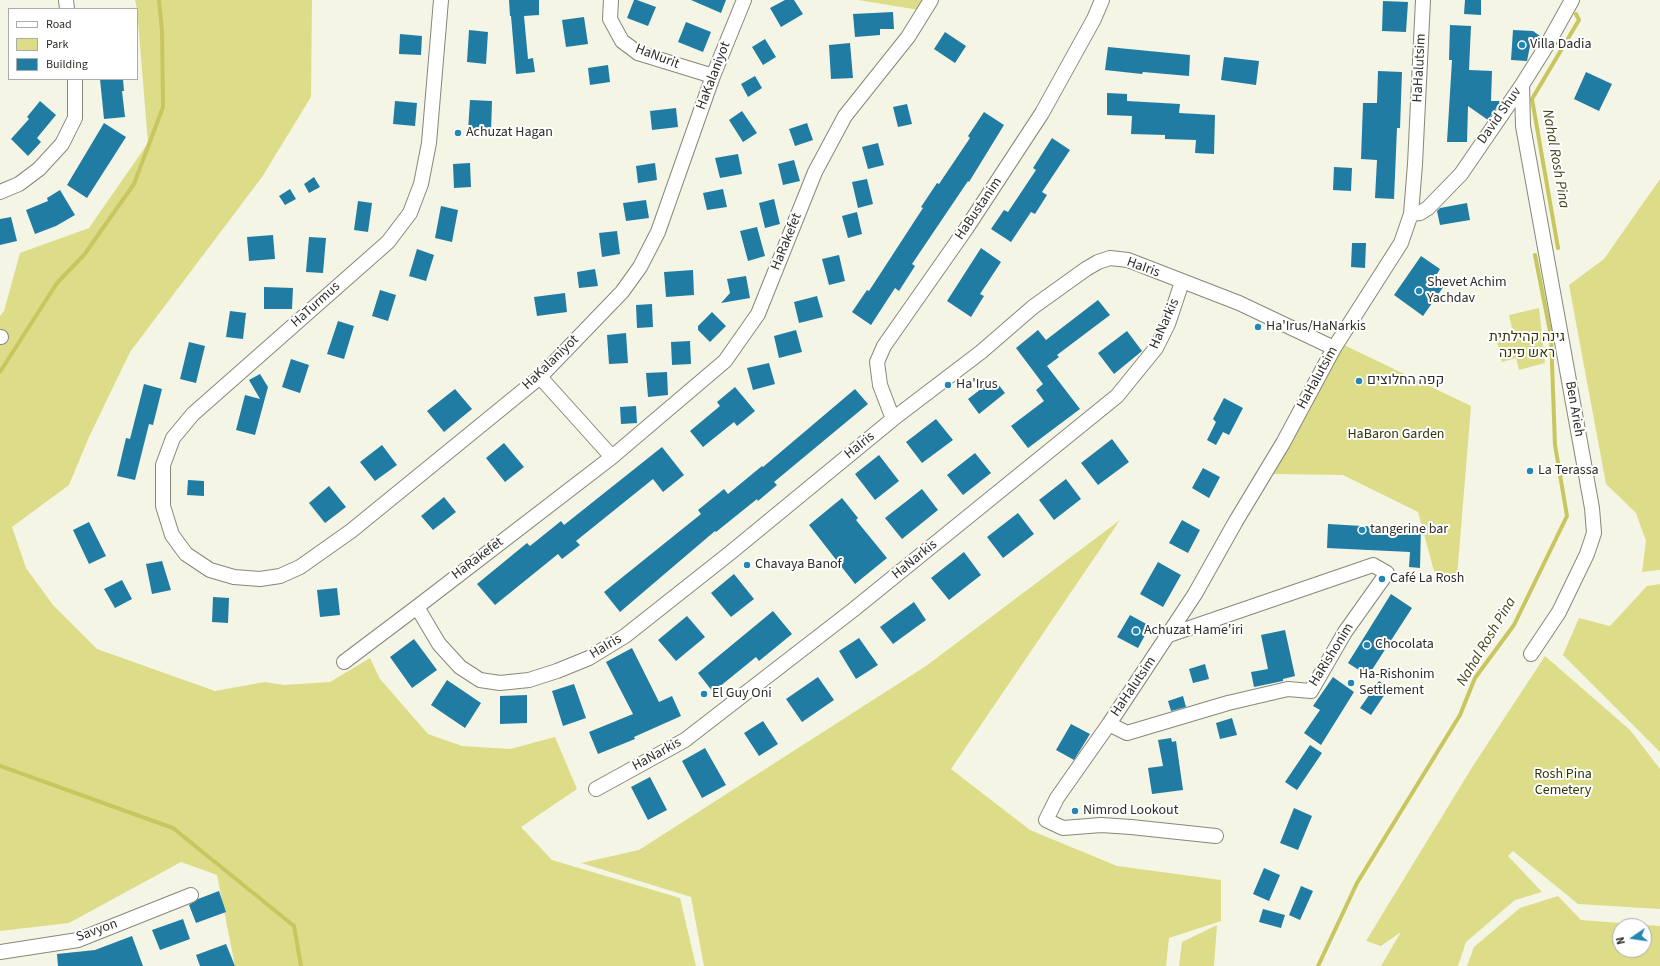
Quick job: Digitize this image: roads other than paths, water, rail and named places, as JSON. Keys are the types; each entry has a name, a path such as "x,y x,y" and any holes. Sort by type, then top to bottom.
{"street":[{"name":"HaTurmus","path":"210,570 186,554 172,535 163,506 163,465 173,438 193,414 388,242 410,213 422,184 429,143 441,0"},
{"name":"HaNurit","path":"611,0 610,19 622,41 638,53 713,76"},
{"name":"HaKalaniyot","path":"210,570 234,577 260,579 280,576 300,567 351,532 540,377 622,292 640,267 658,232 713,76 744,0"},
{"name":"HaRakefet","path":"344,662 418,607 612,457 725,361 758,314 815,172 845,116 908,37 931,0"},
{"name":"HaBustanim","path":"893,419 880,384 877,362 884,346 966,229 1042,113 1094,19 1102,0"},
{"name":"HaHalutsim","path":"1216,836 1131,826 1100,825 1063,828 1046,820 1057,798 1109,724 1195,594 1236,521 1283,443 1334,348 1401,243 1411,214 1416,164 1423,0"},
{"name":"David Shuv","path":"1411,214 1420,213 1428,208 1455,179 1522,85 1547,45 1572,0"},
{"path":"0,192 19,184 39,169 62,144 75,118 75,80"},
{"name":"Ben Arieh","path":"1522,85 1523,126 1591,500 1594,533 1587,554 1559,612 1532,654"},
{"path":"1488,132 1507,120 1516,120 1523,126"},
{"name":"HaIris","path":"418,607 439,644 460,667 480,680 500,683 528,680 557,671 589,658 625,636 736,548 893,419 981,352 1033,307 1086,269 1098,262 1110,258 1128,260 1239,303 1334,348"},
{"name":"HaNarkis","path":"596,788 684,740 853,610 1117,396 1156,348 1168,324 1182,282"},
{"path":"540,377 612,457"},
{"name":"HaRishonim","path":"1109,724 1127,733 1235,702 1288,690 1311,690 1345,632 1387,573 1373,565 1169,635"},
{"name":"Savyon","path":"0,952 78,940 191,895"}],"waterway":[{"path":"0,372 57,283 84,255 134,184 163,107 162,31 159,0"},
{"name":"Nahal Rosh Pina","path":"1558,248 1532,99 1579,20 1576,14"},
{"name":"Nahal Rosh Pina","path":"1318,966 1357,883 1460,715 1475,678 1514,625 1567,516 1555,445 1551,336 1535,255"},
{"path":"0,766 173,828 294,926 301,966"}],"place":[{"name":"Villa Dadia","path":"1522,45"},
{"name":"Achuzat Hagan","path":"458,133"},
{"name":"Shevet Achim Yachdav","path":"1419,291"},
{"name":"Ha'Irus/HaNarkis","path":"1258,327"},
{"name":"קפה החלוצים","path":"1359,381"},
{"name":"Ha'Irus","path":"948,385"},
{"name":"La Terassa","path":"1530,471"},
{"name":"tangerine bar","path":"1362,530"},
{"name":"Chavaya Banof","path":"747,565"},
{"name":"Café La Rosh","path":"1382,579"},
{"name":"Achuzat Hame'iri","path":"1136,631"},
{"name":"Chocolata","path":"1367,645"},
{"name":"Ha-Rishonim Settlement","path":"1351,683"},
{"name":"El Guy Oni","path":"704,694"},
{"name":"Nimrod Lookout","path":"1075,811"}],"park label":[{"name":"גינה קהילתית ראש פינה","path":"1527,346"},
{"name":"HaBaron Garden","path":"1396,435"},
{"name":"Rosh Pina Cemetery","path":"1563,784"}]}
